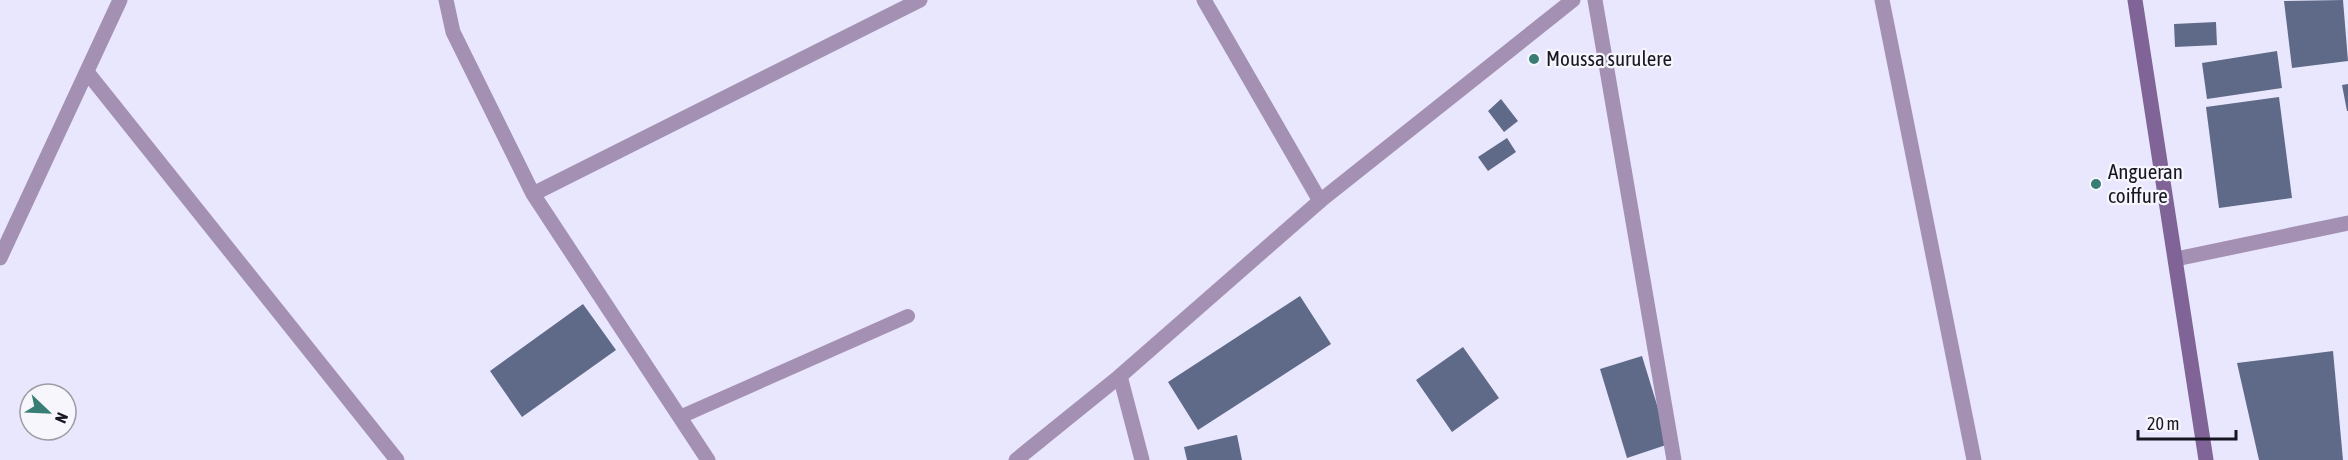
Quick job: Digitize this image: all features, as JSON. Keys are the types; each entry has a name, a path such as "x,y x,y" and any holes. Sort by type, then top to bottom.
{"main road":[{"path":"2135,0 2206,460"}],"street":[{"path":"0,258 120,0"},
{"path":"446,0 453,32 533,194 708,460"},
{"path":"533,194 920,0"},
{"path":"1204,0 1320,201"},
{"path":"1016,460 1120,376 1320,201 1573,0"},
{"path":"1595,0 1674,460"},
{"path":"1881,0 1974,460"},
{"path":"87,72 397,460"},
{"path":"2176,259 2348,223"},
{"path":"1120,376 1142,460"}],"lane":[{"path":"680,417 908,316"}],"building":[{"path":"2343,0 2348,61 2292,68 2284,1"},
{"path":"2216,22 2217,45 2175,47 2174,24"},
{"path":"2277,51 2282,88 2207,99 2202,63"},
{"path":"2348,84 2348,111 2347,111 2342,85"},
{"path":"2279,97 2292,198 2219,208 2206,107"},
{"path":"1501,99 1518,121 1504,132 1488,111"},
{"path":"1507,138 1516,152 1488,171 1478,157"},
{"path":"1300,296 1331,344 1198,430 1168,382"},
{"path":"583,304 616,350 522,417 490,371"},
{"path":"1463,347 1499,398 1452,432 1416,380"},
{"path":"2333,351 2343,460 2259,460 2237,363"},
{"path":"1642,356 1669,444 1627,458 1600,369"},
{"path":"1237,435 1242,460 1187,460 1184,447"}],"place":[{"name":"Moussa surulere","path":"1534,59"},
{"name":"Angueran coiffure","path":"2096,184"}]}
